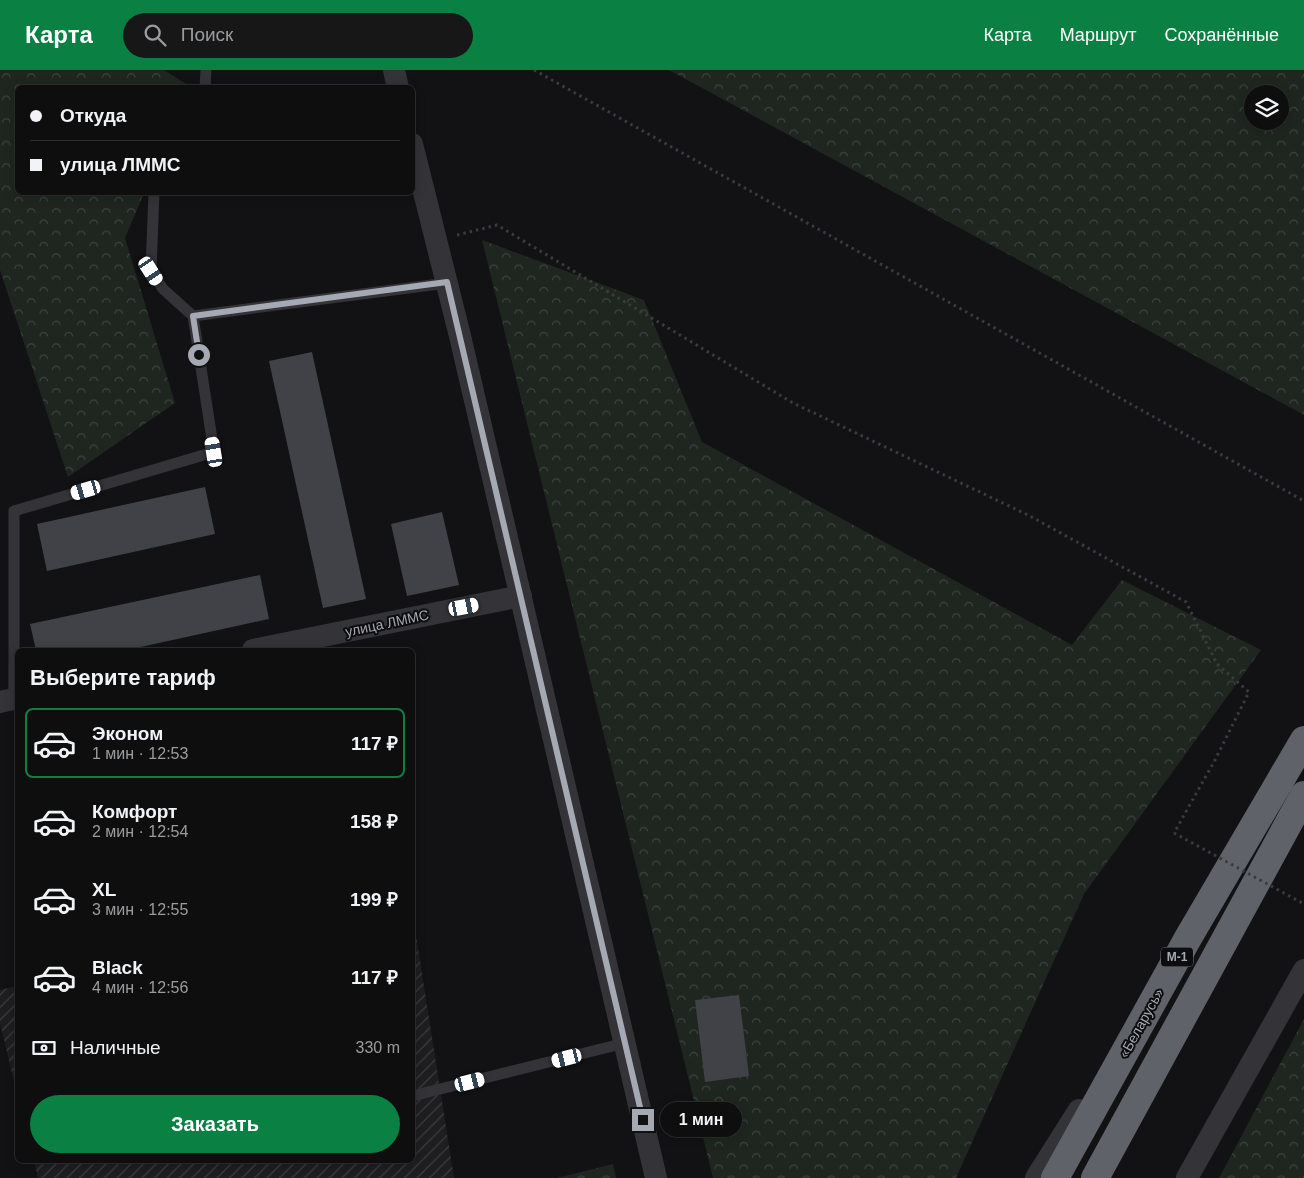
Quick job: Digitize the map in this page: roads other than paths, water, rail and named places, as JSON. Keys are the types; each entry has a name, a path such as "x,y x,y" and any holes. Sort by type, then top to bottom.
{"highway":[{"name":"«Беларусь»","path":"1055,1178 1188,938 1304,740"},
{"name":"М-1","path":"1095,1178 1304,795"}],"street":[{"path":"394,70 397,85"},
{"path":"415,156 447,282 656,1178"},
{"name":"улица ЛММС","path":"264,648 521,596"},
{"path":"1036,1178 1188,938"},
{"path":"1187,1178 1304,970"}],"lane":[{"path":"205,85 206,70"},
{"path":"10,700 14,511 214,452 193,316 163,289 151,271 154,195"},
{"path":"193,316 447,282"},
{"path":"415,1095 625,1043"}]}
